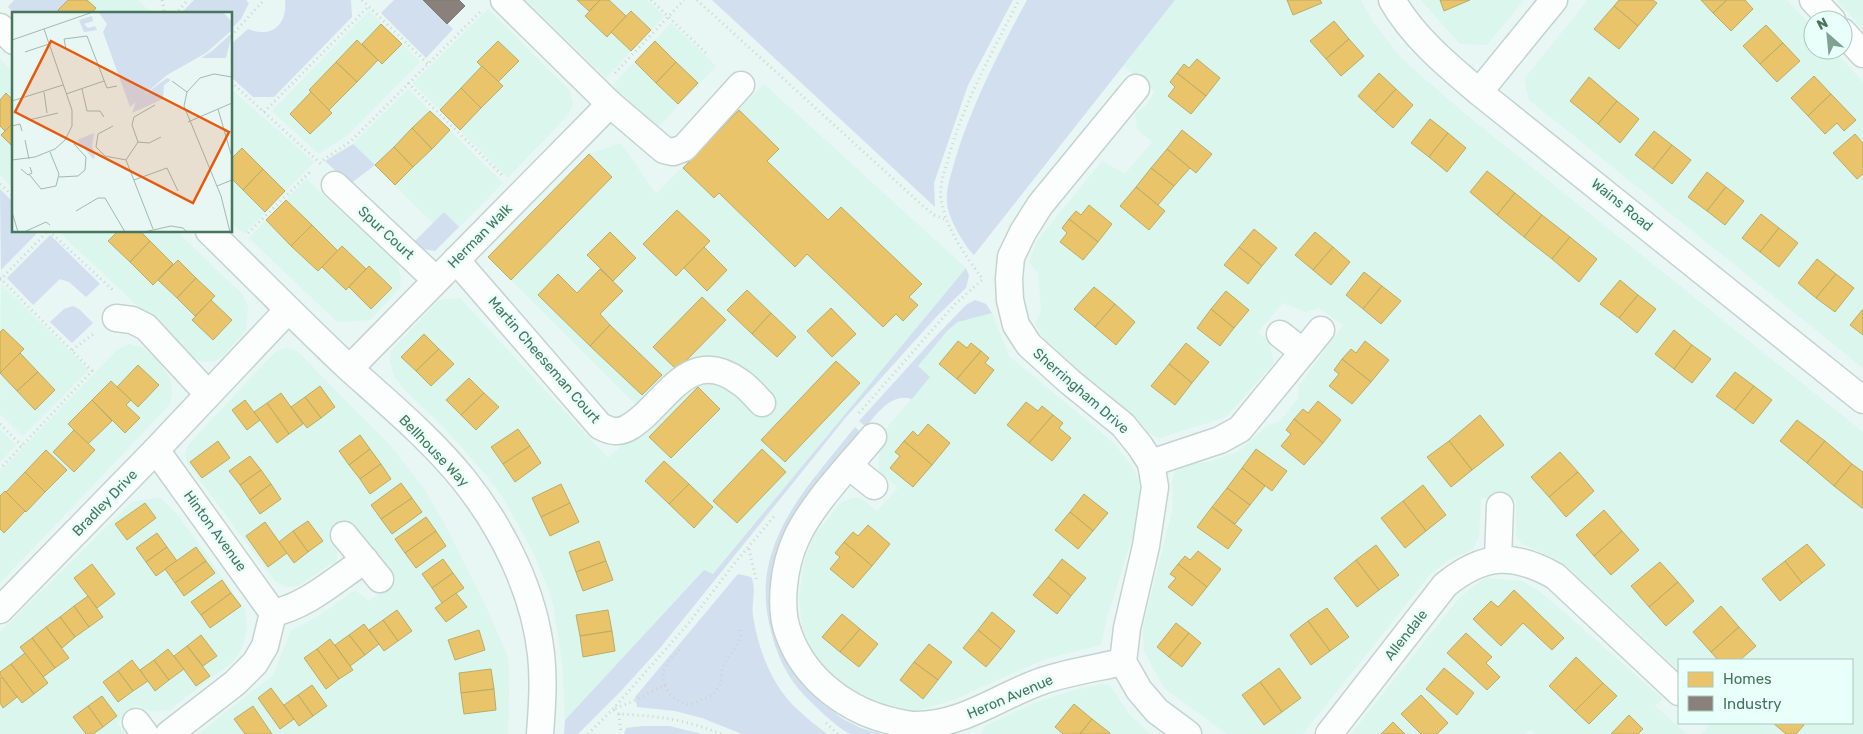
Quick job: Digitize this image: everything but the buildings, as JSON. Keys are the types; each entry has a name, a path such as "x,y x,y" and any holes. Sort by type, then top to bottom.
{"street":[{"name":"Wains Road","path":"1392,0 1419,36 1479,92 1863,400"},
{"path":"1479,92 1554,0"},
{"path":"1813,0 1822,10"},
{"path":"492,5 664,150 673,152 684,148 741,85"},
{"path":"0,27 12,39"},
{"path":"1853,43 1863,54"},
{"name":"Sherringham Drive","path":"1123,662 1127,628 1146,546 1155,488 1151,463 1123,425 1070,382 1029,345 1016,326 1010,300 1009,279 1011,257 1022,232 1040,206 1136,88"},
{"name":"Herman Walk","path":"350,368 522,194 604,98"},
{"name":"Spur Court","path":"335,185 436,280"},
{"name":"Bellhouse Way","path":"210,232 288,310 424,437 464,479 492,519 516,565 532,612 541,654 542,700 540,734"},
{"name":"Martin Cheeseman Court","path":"456,260 600,426 615,432 634,425 688,375 700,369 711,369 728,375 740,382 762,403"},
{"name":"Bradley Drive","path":"0,610 156,450 288,310"},
{"path":"116,318 132,320 146,327 208,394"},
{"path":"1151,463 1220,440 1240,429 1321,330"},
{"path":"1280,334 1303,352"},
{"name":"Heron Avenue","path":"874,436 811,513 796,539 787,565 783,602 788,635 803,661 822,684 848,705 880,718 913,725 936,724 958,727 1040,681 1123,662"},
{"name":"Hinton Avenue","path":"156,450 274,613"},
{"path":"850,466 874,486"},
{"path":"1498,559 1500,506"},
{"path":"169,734 235,683 255,663 265,646 274,613 302,603 372,570 344,535"},
{"name":"Allendale","path":"1329,734 1445,585 1461,572 1478,563 1498,559 1522,562 1539,567 1555,576 1678,691"},
{"path":"1123,662 1139,690 1157,711 1188,734"}],"path":[{"path":"177,12 188,0"},
{"path":"232,35 264,0"},
{"path":"362,0 428,64"},
{"path":"651,0 707,54"},
{"path":"604,98 668,16 684,0"},
{"path":"697,0 922,205 934,214 947,220"},
{"path":"982,280 947,220 941,203 940,191 953,142 974,89 1020,0"},
{"path":"230,252 319,162 351,141 408,83 492,5"},
{"path":"264,112 369,6"},
{"path":"232,83 319,162 332,175 335,185"},
{"path":"408,83 522,194"},
{"path":"0,184 12,195"},
{"path":"0,468 92,370 0,279 48,232"},
{"path":"50,232 120,298 116,318"},
{"path":"0,424 22,446"},
{"path":"680,649 669,660 663,671 662,679 668,692 678,702 689,705 714,695 721,683 722,668 741,638 740,626"},
{"path":"621,734 618,714 613,709 665,685"},
{"path":"618,714 658,716 698,724 721,734"}],"shaded area":[{"path":"14,0 68,0 57,12 13,12 8,7"},
{"path":"68,0 138,0 150,12 57,12"},
{"path":"194,0 246,0 249,3 241,19 232,28 232,12 182,12"},
{"path":"285,0 351,0 352,17 274,97 253,97 232,78 232,43 248,29 264,32 276,28 281,23 285,9"},
{"path":"394,0 423,0 453,29 426,58 381,13"},
{"path":"526,0 647,0 664,16 606,78"},
{"path":"712,0 1013,0 968,85 934,183 935,207"},
{"path":"1027,0 1175,0 974,255 962,240 949,214 947,203 948,184 962,139 978,98"},
{"path":"1175,0 1361,0 1372,20 1401,58 1464,113 1863,432 1863,734 1701,734 1710,724 1853,724 1853,659 1678,659 1678,670 1561,561 1522,544 1516,536 1516,499 1481,498 1479,537 1473,549 1447,561 1428,577 1303,734 1227,734 1164,688 1144,651 1143,626 1173,508 1172,482 1175,471 1186,464 1209,462 1239,451 1268,425 1280,421 1299,397 1298,387 1343,325 1319,308 1306,312 1283,303 1258,332 1269,342 1274,363 1226,417 1160,438 1147,433 1044,339 1035,324 1041,311 1038,273 1029,263 1036,242 1102,161 1125,174 1152,142 1137,129 1135,113 1146,105 1155,91 1123,66"},
{"path":"1421,0 1524,0 1487,45 1460,44"},
{"path":"1588,0 1787,0 1803,17 1803,60 1842,60 1863,82 1863,368 1529,100 1524,79"},
{"path":"1836,0 1863,0 1863,30 1853,19 1853,10 1845,10"},
{"path":"488,9 570,91 573,104 568,115 508,178 413,83"},
{"path":"369,11 420,62 348,135 319,154 272,111"},
{"path":"671,23 716,66 657,128 612,86"},
{"path":"0,59 12,71 12,187 0,175"},
{"path":"764,84 966,268 713,574 704,570 565,720 563,670 554,609 551,596 534,554 505,501 487,476 446,430 402,387 394,376 390,361 391,351 439,300 460,298 608,458 650,419 488,257 589,154 621,143 656,194"},
{"path":"408,89 503,183 459,227 444,212 433,223 353,144"},
{"path":"232,90 314,162 244,234 232,223"},
{"path":"353,144 375,165 350,184 325,161"},
{"path":"306,179 397,264 401,278 400,288 370,320 337,322 249,238"},
{"path":"0,189 12,201 12,232 38,232 1,270"},
{"path":"444,212 459,227 435,251 423,249 413,243"},
{"path":"59,232 177,232 242,294 248,306 246,330 223,356 215,361 203,362 192,357"},
{"path":"50,235 100,284 86,297 69,282 60,279 33,305 7,278"},
{"path":"966,268 969,276 966,288 937,316 847,416 660,648 578,734 564,734 565,720 704,570 713,574"},
{"path":"1,284 89,370 23,436 0,414"},
{"path":"975,300 986,304 992,313 958,322 948,330 918,366 930,377 912,399 905,398 891,401 866,427 859,421 937,335 966,305"},
{"path":"73,306 79,309 93,323 72,343 50,322 64,309"},
{"path":"992,313 1009,356 1115,444 1139,480 1141,500 1135,528 1107,618 1101,645 1045,659 953,700 916,711 886,704 857,692 833,675 814,654 802,627 799,599 804,562 813,537 840,503 852,498 861,498 877,511 898,488 878,470 881,434 930,377 918,366 948,330 958,322"},
{"path":"129,344 142,347 158,361 170,378 172,392 170,404 0,583 0,472 117,350"},
{"path":"285,348 296,350 389,444 423,487 444,523 487,609 508,657 508,734 198,734 273,675 291,630 317,617 355,590 369,601 393,583 352,524 334,536 339,546 335,569 331,564 298,586 287,587 275,581 187,463 185,453 189,444 275,352"},
{"path":"855,427 862,433 790,528 787,658 803,685 824,705 843,719 861,728 881,734 851,734 846,732 804,695 788,675 777,652 766,603 767,574 774,547 785,522 800,497"},
{"path":"0,429 16,445 0,462"},
{"path":"159,497 178,515 245,610 247,629 242,648 234,661 169,710 151,712 136,705 117,723 126,734 0,734 0,632 132,502"},
{"path":"738,574 751,577 753,581 755,629 773,678 788,700 827,734 742,734 702,718 675,711 637,707 635,697"},
{"path":"1485,578 1523,581 1542,593 1663,699 1655,706 1687,734 1536,734 1530,729 1525,734 1351,734 1460,597"},
{"path":"1101,684 1110,685 1129,714 1150,734 981,734 985,726 1034,703"},
{"path":"669,726 702,734 624,734 626,728"}]}
